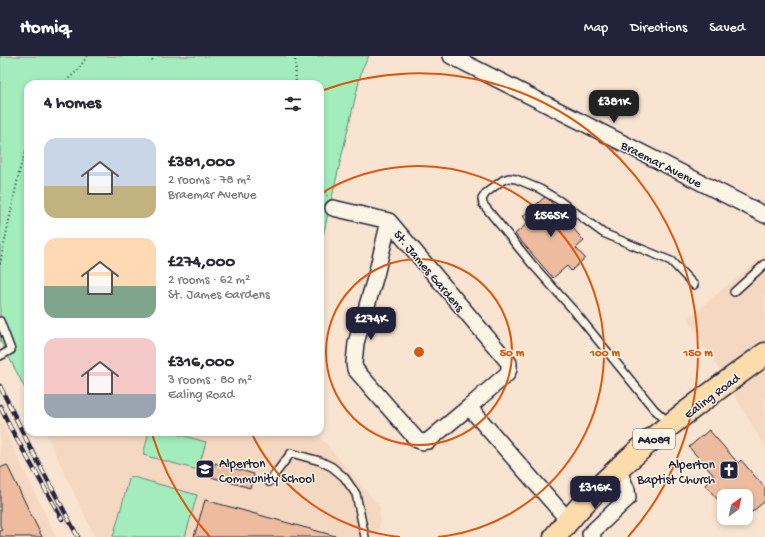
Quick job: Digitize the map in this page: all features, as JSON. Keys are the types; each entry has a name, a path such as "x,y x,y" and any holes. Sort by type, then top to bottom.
{"main road":[{"name":"Ealing Road","path":"562,529 586,500 618,469 671,425 765,354"}],"street":[{"name":"Braemar Avenue","path":"451,56 765,215"},
{"path":"333,208 389,221"},
{"name":"St. James Gardens","path":"389,221 508,363 509,369 507,374 469,407 428,441 422,442 417,440 355,369 354,363 356,343 376,275 389,221"},
{"path":"469,407 562,529"},
{"path":"593,537 590,534 628,498 627,490 618,469"}],"lane":[{"path":"671,425 654,409 575,312 486,209 482,198 503,180 508,178 516,179 540,189 560,201 604,233 672,262 694,285"},
{"path":"734,292 765,264"},
{"path":"0,321 10,350 0,356"},
{"path":"269,482 291,453 320,461 332,467 344,477 356,494 365,537"}],"path":[{"path":"67,80 78,70 88,56"},
{"path":"150,56 154,62"},
{"path":"295,56 296,80"},
{"path":"0,264 20,168 24,156"},
{"path":"324,190 333,208"}],"shaded area":[{"path":"765,255 765,447 688,318"},
{"path":"0,420 56,537 0,537"},
{"name":"Alperton Community School","path":"47,436 319,436 380,507 379,537 95,537"}],"green space":[{"path":"0,56 369,56 362,69 324,231 324,80 24,80 24,386 0,340"},
{"path":"148,436 184,436 206,442 198,470 143,455"},
{"path":"130,476 197,495 185,537 113,537"}],"building":[{"path":"546,196 584,241 576,248 585,258 571,271 567,266 553,278 515,234 528,223 523,216"},
{"name":"Alperton Baptist Church","path":"709,430 738,463 741,460 765,488 765,501 753,511 753,489 717,489 717,499 705,485 715,477 689,447"},
{"path":"215,463 254,474 250,488 211,477"},
{"path":"7,465 42,537 0,537 0,531 2,530 0,526 0,468"},
{"path":"205,500 339,537 194,537"}],"railway":[{"path":"0,386 24,435"},
{"path":"0,406 10,427 62,519"},
{"path":"25,436 78,537"}],"place":[{"name":"Alperton Community School","path":"205,469"},
{"name":"Alperton Baptist Church","path":"729,470"}]}
